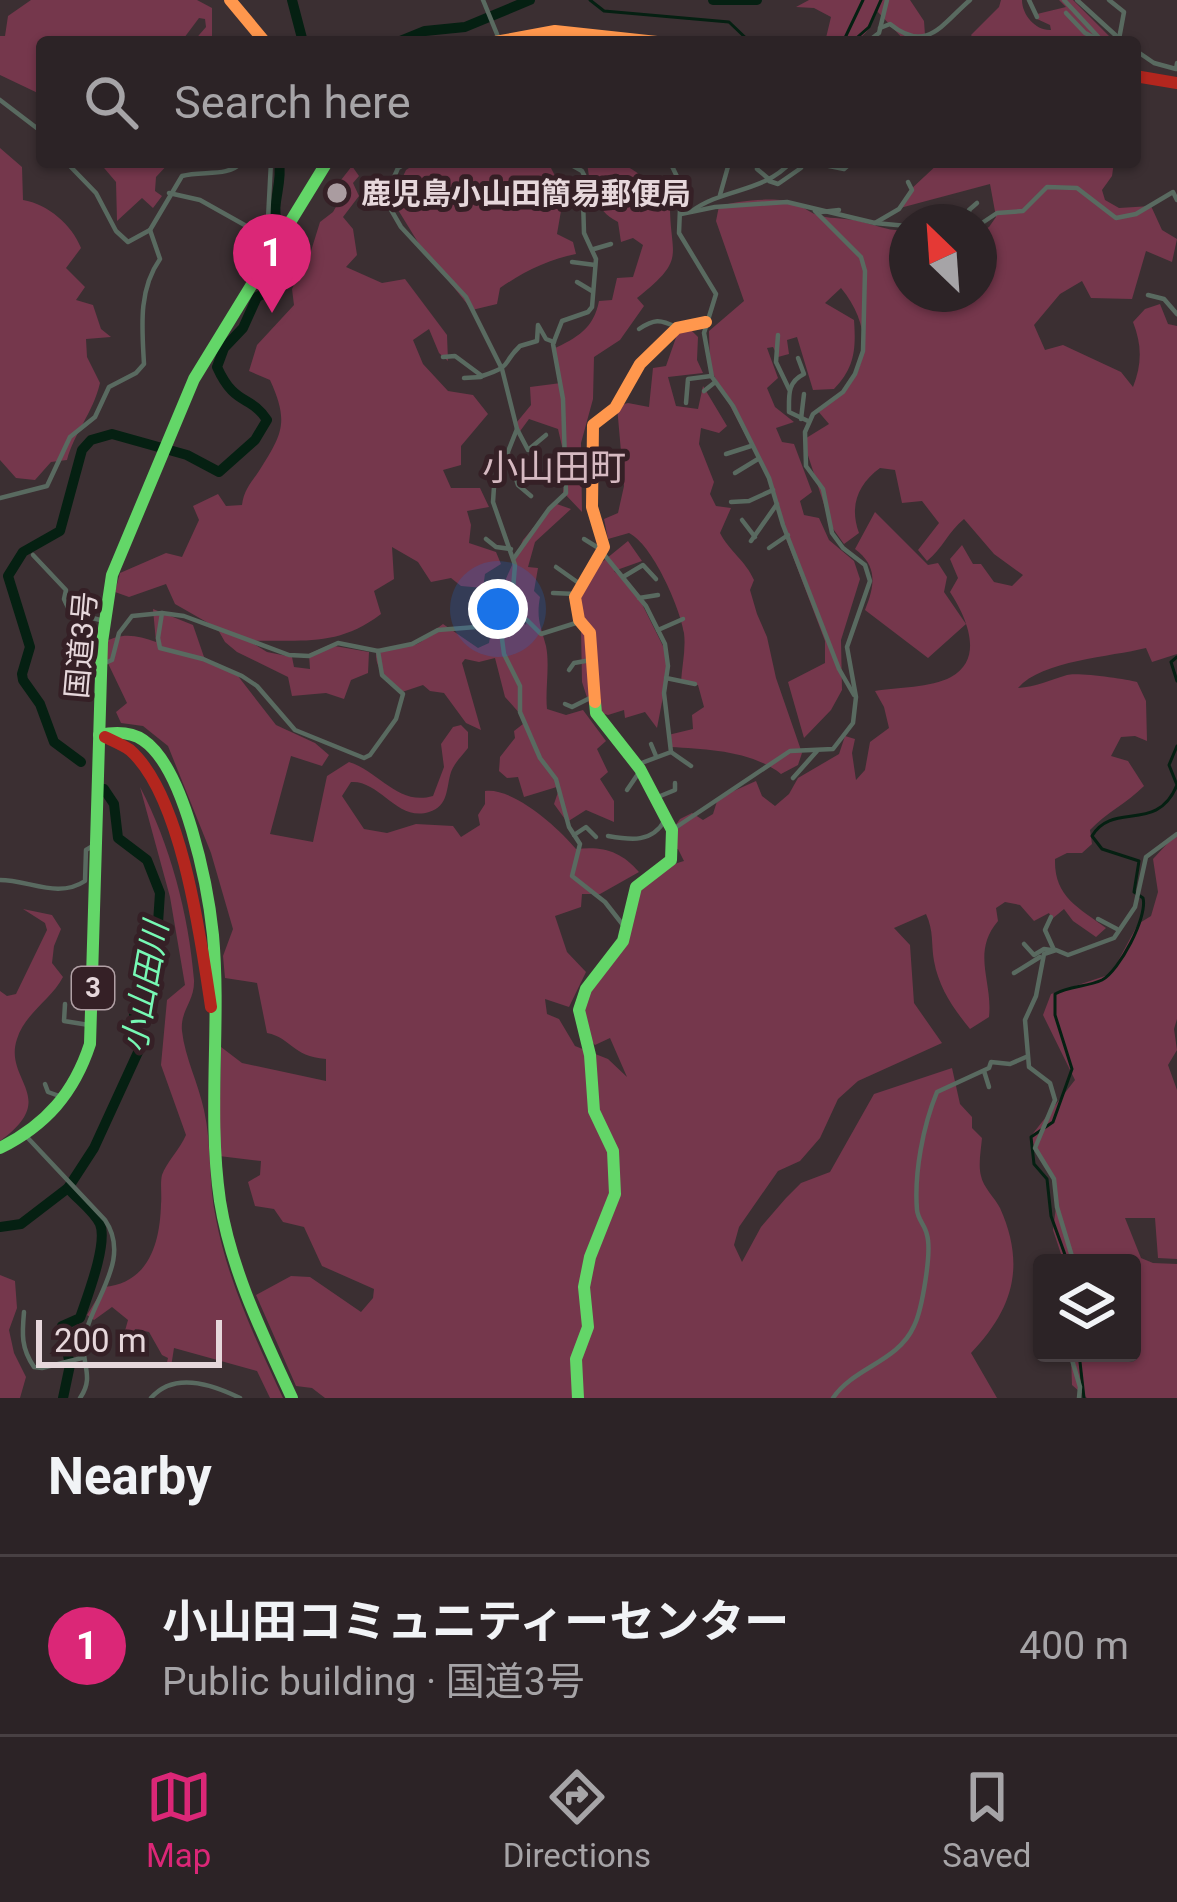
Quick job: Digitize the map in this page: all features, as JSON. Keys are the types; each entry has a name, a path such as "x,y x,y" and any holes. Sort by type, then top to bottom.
{"main road":[{"path":"230,0 260,36"},
{"path":"509,36 560,30 608,36"},
{"path":"1141,77 1177,83"},
{"name":"国道3号","path":"0,1148 26,1136 67,1098 85,1063 92,1025 101,664 112,575 194,379 272,240 323,168"},
{"path":"578,1398 576,1359 588,1327 584,1287 590,1257 615,1194 613,1151 594,1111 590,1055 579,1010 586,989 623,940 636,886 671,860 668,825 639,768 599,720 590,633 577,613 579,590 603,552 592,507 590,436 593,425 615,408 640,364 677,328 706,322"},
{"path":"98,736 115,731 144,740 158,755 177,796 211,909 216,987 214,1121 222,1210 249,1302 292,1398"}],"street":[{"path":"483,0 496,36"},
{"path":"880,28 887,0"},
{"path":"930,36 970,0"},
{"path":"1029,0 1037,17"},
{"path":"1064,0 1097,36"},
{"path":"1077,0 1117,36"},
{"path":"1109,0 1125,18 1122,36"},
{"path":"1066,13 1091,36"},
{"path":"873,36 890,24 914,36"},
{"path":"1141,54 1154,64 1176,69 1177,63"},
{"path":"0,100 36,127"},
{"path":"72,168 96,193 125,241 150,230 182,176 234,168"},
{"path":"169,193 200,200 272,240 272,168"},
{"path":"398,168 388,190 389,208 466,297 502,369 528,450 546,435"},
{"path":"514,559 568,487 554,341 562,321 588,312 595,265 594,249 584,233 587,177 574,168"},
{"path":"673,168 681,185 684,214 679,233 716,294 704,333 713,380 733,406 773,490 839,669 856,697"},
{"path":"720,195 728,168"},
{"path":"684,214 720,195 753,189 788,168"},
{"path":"757,169 778,184 791,168"},
{"path":"874,223 907,201 912,190 908,182"},
{"path":"997,214 1023,211 1047,187 1077,188 1116,218 1136,214 1172,192 1177,200"},
{"path":"684,214 787,202 889,224"},
{"path":"818,212 839,210"},
{"path":"805,420 843,392 863,351 865,271 861,257 818,212"},
{"path":"0,498 47,486 70,437 95,417 109,387 144,364 145,292 160,259 150,230"},
{"path":"594,249 611,244"},
{"path":"572,262 595,265"},
{"path":"577,282 593,292"},
{"path":"1148,296 1164,299 1177,314"},
{"path":"657,310 661,320"},
{"path":"639,328 650,320 661,320 677,328"},
{"path":"464,378 478,380 510,364 520,346 537,341 538,325 541,334 554,341"},
{"path":"778,335 776,362 789,389 789,412 805,420"},
{"path":"442,357 454,356 482,376"},
{"path":"789,389 804,374 798,358"},
{"path":"704,391 713,380"},
{"path":"686,403 686,381 713,380"},
{"path":"608,836 645,838 719,802 773,760 799,749 833,748 853,723 856,697 847,647 870,581 865,565 832,533 823,489 806,466 804,394"},
{"path":"518,429 494,487 493,502 514,559 511,613 502,638 504,654 520,686 520,712 540,758 556,779 580,849 572,876 605,902 626,928"},
{"path":"726,454 751,446"},
{"path":"508,453 518,485 531,496"},
{"path":"735,472 758,459"},
{"path":"731,502 749,501 773,490"},
{"path":"742,520 753,539 777,504"},
{"path":"769,548 788,535"},
{"path":"486,539 496,547 512,549"},
{"path":"584,539 603,552 623,577 665,644 664,693 671,752 691,766"},
{"path":"33,555 67,590 64,599 70,612 104,621"},
{"path":"623,577 643,565 656,579"},
{"path":"556,567 579,590"},
{"path":"553,593 579,590"},
{"path":"639,598 658,595"},
{"path":"162,613 160,648 242,676 257,686 295,730 364,758 396,719 403,698 400,689 382,676 378,651"},
{"path":"511,613 541,634 581,621"},
{"path":"101,664 112,660 119,633 132,616 184,616 289,655 310,656 338,644 378,651 412,644 438,630 489,626 511,613"},
{"path":"658,630 682,620"},
{"path":"569,670 574,663 591,660"},
{"path":"666,678 695,684"},
{"path":"566,704 572,706 593,696"},
{"path":"651,744 656,756"},
{"path":"627,790 639,768 671,752"},
{"path":"793,778 817,752"},
{"path":"653,799 675,790 675,783"},
{"path":"574,835 586,827 596,837"},
{"path":"1024,944 1034,955 1044,949 1068,955 1107,944 1133,913 1146,857 1177,834"},
{"path":"0,880 42,889 76,887 86,880 86,850 96,847"},
{"path":"1051,917 1045,930 1050,952 1025,1020 1026,1057 1029,1067 1054,1092 1054,1108 1035,1148 1054,1179 1057,1207 1072,1254"},
{"path":"1098,919 1118,929"},
{"path":"1009,959 1017,970 1050,952"},
{"path":"1030,981 1039,976"},
{"path":"65,1004 64,1021 92,1025"},
{"path":"832,1398 848,1378 879,1362 913,1329 928,1242 917,1214 916,1184 934,1100 941,1088 984,1071 991,1061 1010,1064 1026,1057"},
{"path":"984,1071 989,1087"},
{"path":"45,1084 48,1092 67,1098"},
{"path":"26,1136 109,1225 114,1247 105,1292 87,1327 84,1357 89,1379 80,1398"},
{"path":"24,1312 24,1353 34,1367 84,1357"},
{"path":"1073,1362 1079,1398"},
{"path":"151,1398 166,1385 181,1382 219,1388 240,1398"}],"shaded area":[{"path":"31,0 197,0 212,8 212,36 198,36 206,27 205,19 199,18 186,36 36,36 36,92 0,75 0,36 5,36 8,16"},
{"path":"809,0 910,0 924,21 925,35 900,36 877,11 861,36 826,36 831,17 814,8 796,7"},
{"path":"1001,0 1022,0 1031,21 1051,30 1037,14 1066,7 1059,0 1073,0 1109,36 972,36"},
{"path":"0,148 22,167 23,200 50,211 77,239 81,248 66,268 85,287 76,300 93,305 101,329 111,337 86,339 87,357 100,383 97,394 67,460 51,462 35,480 16,478 0,460"},
{"path":"104,168 164,168 156,177 155,191 162,196 153,208 142,198 117,221 116,182"},
{"path":"350,168 359,176 353,183 359,196 343,217 353,229 357,255 346,267 382,283 405,279 447,335 448,361 439,353 429,329 413,340 423,364 448,391 473,395 488,414 461,446 461,465 443,470 451,488 480,488 489,507 467,511 469,543 496,552 501,564 485,574 483,588 461,586 451,578 431,582 418,562 392,547 394,579 374,591 381,614 365,625 318,640 249,641 267,652 292,657 294,667 310,669 309,654 329,645 369,652 368,673 351,680 344,699 326,693 292,696 288,677 237,652 217,628 175,604 166,584 129,597 115,592 120,573 166,553 182,557 199,520 193,506 218,494 226,506 242,505 274,447 281,427 280,407 270,380 249,371 257,345 294,305 292,289 320,222 341,198 341,180"},
{"path":"551,168 557,180 550,188 562,205 557,234 573,242 576,254 527,272 500,288 497,304 472,310 419,244 392,200 406,170"},
{"path":"588,168 629,168 670,201 673,255 664,273 637,298 644,306 620,340 594,357 593,399 581,443 582,512 563,492 567,468 558,429 529,419 518,434 517,422 531,405 530,387 561,383 553,349 583,331 599,301 612,300 617,278 633,277 643,245 633,238 621,242 618,222 603,211"},
{"path":"934,168 1113,168 1102,190 1105,200 1119,208 1151,206 1162,230 1177,239 1172,262 1146,251 1132,299 1091,298 1082,281 1060,294 1034,325 1045,350 1063,345 1121,372 1133,387 1140,354 1133,322 1145,309 1160,304 1168,324 1177,326 1177,654 1152,662 1146,648 1078,661 1043,671 1018,688 1067,675 1091,675 1137,682 1146,701 1147,741 1121,737 1111,756 1128,761 1144,786 1090,830 1092,844 1082,853 1055,859 1063,892 1106,928 1096,937 1064,909 1052,919 1049,913 1034,921 1020,905 1005,902 996,908 998,921 984,956 989,1017 970,1029 939,980 926,914 894,928 910,945 914,1003 942,1043 858,1081 838,1099 820,1138 800,1161 778,1171 739,1227 734,1245 742,1262 761,1227 786,1198 801,1183 830,1172 874,1094 952,1068 960,1104 982,1138 982,1180 1000,1208 1012,1249 1011,1286 1005,1303 971,1353 997,1398 325,1398 312,1388 296,1386 256,1295 291,1276 310,1277 361,1312 374,1289 322,1266 304,1227 283,1222 274,1209 255,1206 248,1182 260,1175 261,1161 219,1156 221,1047 242,1063 326,1081 326,1059 267,1033 257,983 225,978 223,956 233,929 211,853 168,746 143,726 121,723 116,712 127,703 103,643 129,636 156,642 153,609 193,625 204,657 238,676 276,725 329,755 322,766 291,756 270,834 313,842 327,776 349,762 399,792 433,796 444,767 441,744 453,727 461,725 468,732 468,748 453,768 446,796 435,809 418,814 407,811 371,787 351,782 342,796 364,829 387,833 416,824 453,826 461,837 480,825 485,791 496,791 535,811 576,849 603,849 625,859 639,872 600,894 582,894 581,907 555,916 567,952 586,972 569,1007 545,999 547,1014 559,1019 575,1046 608,1059 627,1077 610,1038 595,1045 582,1028 579,1000 626,935 636,891 654,874 684,861 678,849 670,849 668,836 680,819 692,813 703,820 713,814 718,798 756,781 762,796 775,806 798,778 839,754 845,736 855,739 856,780 865,770 870,742 889,728 875,691 943,681 968,659 966,624 950,592 958,578 950,559 962,545 973,564 981,564 994,582 1012,586 1023,575 994,554 964,519 927,561 918,550 939,523 922,501 902,503 895,470 880,468 861,488 855,505 859,533 844,544 831,526 803,440 829,424 817,410 848,387 862,356 860,322 841,288 825,303 854,320 854,349 834,389 813,390 797,337 787,340 789,354 778,357 773,347 767,348 778,378 767,388 775,407 794,422 776,428 782,442 794,444 812,492 800,501 804,515 819,518 829,540 854,561 860,579 841,640 842,690 831,710 804,738 788,682 825,663 825,641 784,533 773,487 710,368 709,331 744,301 716,221 719,206 787,201 821,216 889,229 889,312 997,312 997,204 990,184 902,204"},
{"path":"687,326 698,337 697,360 703,373 668,377 676,406 698,409 703,386 727,426 719,433 701,428 699,444 714,482 710,494 716,506 731,508 720,533 754,580 750,590 802,753 798,765 781,774 743,756 671,747 668,735 693,729 692,715 704,707 698,685 681,682 685,645 681,622 664,577 638,539 629,533 608,539 604,519 618,513 624,486 617,406 649,407 653,368 666,366 679,329"},
{"path":"554,503 571,509 535,542 528,567 538,568 534,591 540,597 547,653 547,709 566,715 583,710 606,741 597,749 608,772 600,779 614,801 614,822 586,810 567,822 554,804 560,786 524,797 518,777 507,778 499,771 500,757 523,724 522,716 505,697 495,658 462,663 481,730 466,723 444,693 423,685 402,692 383,675 376,659 376,652 417,644 443,624 478,648 489,643 493,618 509,610 526,625 524,605 505,581 523,540"},
{"path":"875,512 928,565 938,563 947,577 944,592 966,624 928,658 865,610 872,577 868,562 855,549"},
{"path":"628,541 642,561 614,571 636,592 666,652 667,676 657,728 645,712 625,718 624,710 608,715 591,710 582,682 581,629 570,602 585,576"},
{"path":"140,787 169,856 188,930 194,987 182,1031 206,1123 221,1242 244,1310 283,1398 270,1398 257,1371 174,1348 171,1367 166,1367 168,1358 149,1332 135,1329 128,1351 123,1338 128,1320 112,1307 94,1320 87,1315 104,1287 132,1278 149,1259 158,1233 162,1175 186,1135 161,1065 167,1000 185,985 170,897"},
{"path":"1177,833 1177,1050 1168,1065 1177,1090 1177,1259 1158,1258 1155,1218 1125,1218 1139,1254 1061,1254 1053,1230 1052,1175 1032,1147 1031,1136 1075,1080 1043,1015 1051,994 1111,974 1138,924 1151,916 1158,892 1153,859"},
{"path":"23,909 52,915 61,929 52,963 63,977 17,1039 15,1054 26,1089 26,1112 0,1141 0,991 7,996 16,994 47,930 45,923"},
{"path":"1141,1258 1177,1264 1177,1398 1087,1398 1072,1385 1071,1362 1141,1362"},
{"path":"0,1275 15,1281 17,1308 9,1330 26,1377 20,1398 0,1398"}],"waterway":[{"path":"292,0 301,36"},
{"path":"413,36 465,27 530,0"},
{"path":"590,0 604,11 729,22 744,36"},
{"path":"713,0 757,0"},
{"path":"846,36 863,0"},
{"path":"859,36 869,27 881,0"},
{"name":"小山田川","path":"277,224 279,168"},
{"name":"小山田川","path":"81,762 54,742 40,704 23,680 30,647 8,576 23,552 60,531 82,450 91,440 112,434 187,455 219,472 255,440 267,420 230,388 217,367 257,297 288,277 280,240"},
{"path":"1177,657 1171,662 1177,681"},
{"path":"1065,1254 1051,1216 1047,1179 1034,1164 1031,1137 1053,1122 1072,1069 1055,1015 1055,994 1102,980 1131,943 1143,907 1143,898 1134,892 1139,861 1102,849 1092,836 1111,820 1147,813 1168,800 1177,785 1169,765 1177,746"},
{"name":"小山田川","path":"0,1227 21,1224 68,1188 94,1148 139,1050 134,1015 141,999 144,962 158,923 160,893 147,860 118,838 114,804 104,789"},
{"path":"63,1398 70,1365 62,1326 80,1318 96,1271 102,1233 94,1214 68,1188"},
{"path":"1080,1362 1084,1398"}],"traffic: fast":[{"path":"0,1148 56,1106 76,1078 90,1044 102,642 112,575 194,379 323,168"},
{"path":"578,1398 576,1359 588,1327 584,1287 590,1257 615,1194 613,1151 594,1111 590,1055 579,1010 586,989 623,941 636,887 671,860 672,830 640,769 596,713 595,702"},
{"path":"99,735 133,735 158,754 192,830 213,935 220,1201 240,1277 292,1398"}],"traffic: slow":[{"path":"230,0 260,36"},
{"path":"528,36 555,31 601,36"},
{"path":"595,702 590,633 579,620 575,597 604,547 592,507 593,425 615,408 640,364 677,328 706,322"}],"traffic: jam":[{"path":"1141,77 1177,83"},
{"path":"105,737 130,750 163,800 186,871 211,1007"}],"place":[{"name":"鹿児島小山田簡易郵便局","path":"337,193"},
{"name":"小山田コミュニティーセンター","path":"272,313"}],"district":[{"name":"小山田町","path":"554,468"}]}
